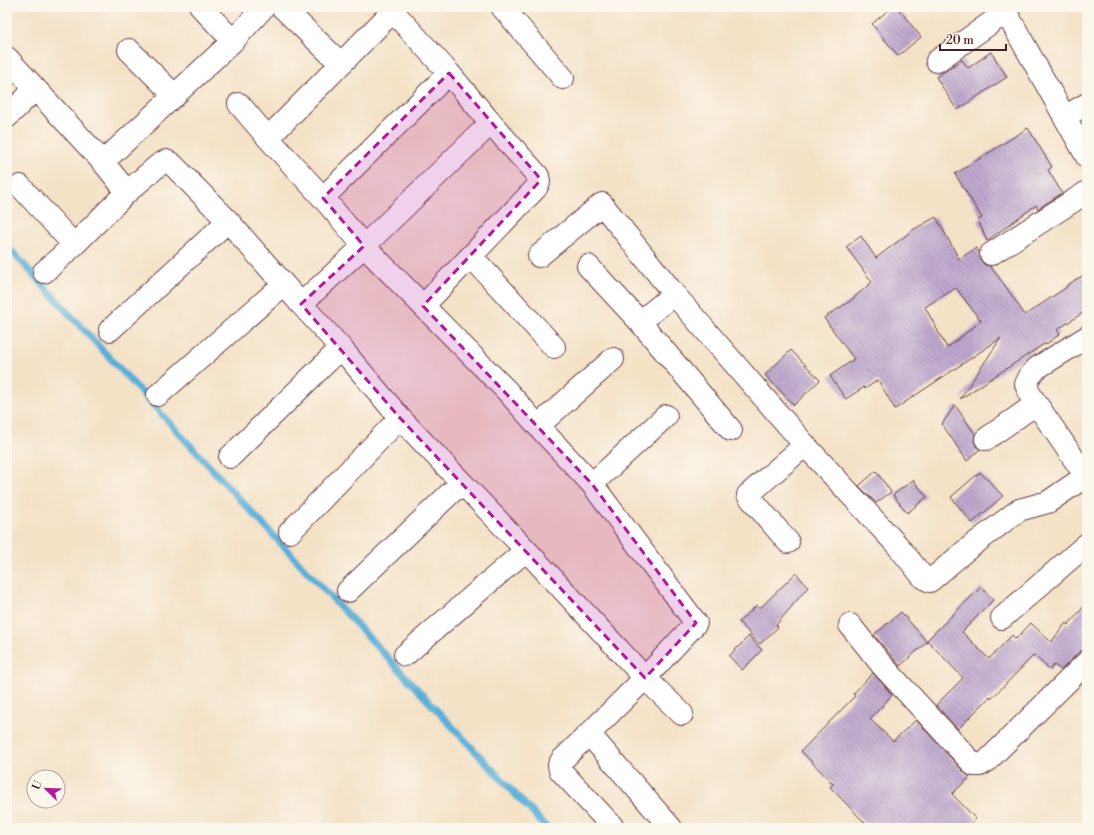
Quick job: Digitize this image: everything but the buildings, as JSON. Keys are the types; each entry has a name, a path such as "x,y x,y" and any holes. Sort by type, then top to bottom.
{"street":[{"path":"200,7 233,41"},
{"path":"103,162 233,41 264,7"},
{"path":"282,7 341,64"},
{"path":"502,7 563,78"},
{"path":"268,138 341,64 390,9 450,73 491,123 538,176 540,182 536,188 423,306"},
{"path":"937,61 1005,10 1087,156"},
{"path":"129,50 175,96"},
{"path":"7,58 103,162 127,192"},
{"path":"323,198 450,73"},
{"path":"7,117 35,89"},
{"path":"239,104 364,246 507,391 592,484 696,623 645,678 562,760 559,765 560,770 612,826"},
{"path":"1064,117 1087,104"},
{"path":"301,304 364,246 491,123"},
{"path":"44,272 74,245 127,192 164,161 169,161 228,221 283,285 341,348 400,418 645,678 682,714"},
{"path":"20,186 74,245"},
{"path":"991,254 1087,192"},
{"path":"539,256 602,204 674,294 805,445 898,546 923,577 930,582 965,551 1019,510 1048,502 1086,477 1036,404 1029,393 1026,384 1030,376 1038,368 1087,337"},
{"path":"110,330 228,221"},
{"path":"471,256 554,347"},
{"path":"588,266 640,322 731,430"},
{"path":"158,395 283,285"},
{"path":"640,322 674,294"},
{"path":"230,457 341,348"},
{"path":"538,426 613,359"},
{"path":"986,439 1036,404"},
{"path":"592,484 666,416"},
{"path":"290,532 400,418"},
{"path":"788,542 748,495 805,445"},
{"path":"348,591 461,483"},
{"path":"1002,618 1087,544"},
{"path":"405,655 526,550"},
{"path":"850,625 885,668 974,765 980,765 987,761 1087,662"},
{"path":"589,734 671,828"}],"highlighted area":[{"path":"449,73 538,176 539,182 423,306 592,484 696,623 645,678 400,418 301,304 364,246 323,198"}],"waterway":[{"path":"7,246 246,506 547,828"}]}
